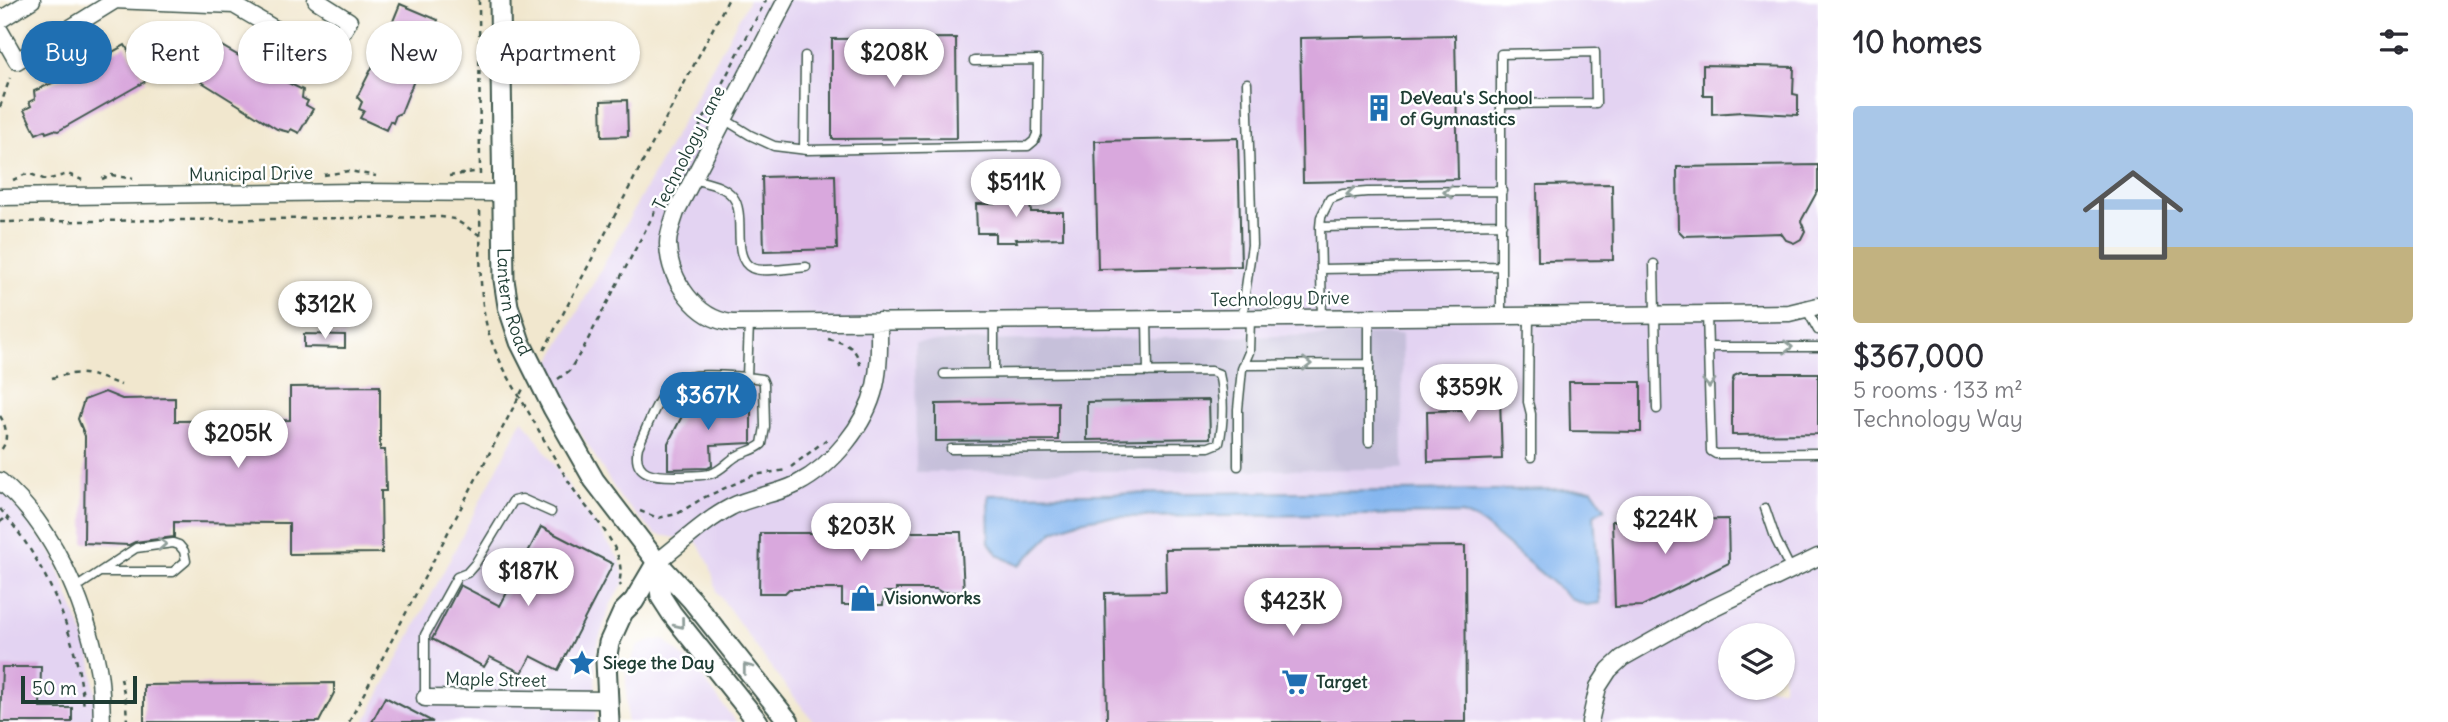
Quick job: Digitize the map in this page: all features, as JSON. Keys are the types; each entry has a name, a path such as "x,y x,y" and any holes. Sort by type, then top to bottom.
{"street":[{"path":"0,20 32,0"},
{"path":"0,31 17,61 113,1 236,2 326,59 349,21 316,0"},
{"name":"Lantern Road","path":"500,0 505,289 520,342 553,408 594,480 657,562 692,600 789,722"},
{"name":"Technology Lane","path":"745,323 712,319 686,294 673,269 669,235 676,212 786,0"},
{"name":"Municipal Drive","path":"0,197 355,192 503,193"},
{"name":"Technology Drive","path":"745,323 1788,313 1813,308"},
{"path":"609,722 609,643 623,612 634,601 657,562 731,507 796,484 837,451 856,427 872,398 878,373 879,321"},
{"path":"0,481 32,516 56,553 74,589 99,670 102,722"},
{"path":"1590,722 1598,687 1609,670 1622,658 1658,636 1818,557"},
{"path":"657,562 661,597 758,722"},
{"name":"Maple Street","path":"425,698 608,700"}],"lane":[{"path":"1501,315 1501,54 1595,52 1596,103 1502,104"},
{"path":"804,149 805,56"},
{"path":"724,119 774,146 804,149 1028,146 1037,134 1038,60 974,61"},
{"path":"1238,466 1238,409 1241,376 1249,344 1245,292 1252,245 1247,83"},
{"path":"693,179 721,187 733,197 739,210 743,259 750,267 759,270 806,267"},
{"path":"1322,317 1320,227 1321,217 1330,199 1343,194 1502,191"},
{"path":"1320,227 1502,224"},
{"path":"1654,264 1657,409"},
{"path":"1321,269 1501,266"},
{"path":"1813,308 1818,330"},
{"path":"1707,314 1711,451 1716,454 1818,453"},
{"path":"1529,315 1531,457"},
{"path":"1369,317 1369,442"},
{"path":"1147,319 1148,372"},
{"path":"994,320 994,373"},
{"path":"745,323 747,377"},
{"path":"1708,347 1818,347"},
{"path":"1245,365 1370,364"},
{"path":"944,374 1211,371 1220,374 1222,386 1219,443 1209,447 951,449"},
{"path":"688,377 747,377 762,379 764,384 765,427 762,444 755,450 737,456 714,473 705,475 656,476 645,472 639,466 636,456 638,447 666,389 676,380 688,377"},
{"path":"425,698 425,635 457,577 467,573 475,564 513,501 522,499 551,512"},
{"path":"1765,508 1776,540 1791,570"},
{"path":"74,589 136,548 179,545 185,555 186,561 173,572 102,572"}],"path":[{"path":"479,0 480,177"},
{"path":"548,342 729,0"},
{"path":"554,382 569,371 584,346 766,0"},
{"path":"0,107 10,78"},
{"path":"0,222 440,217 454,219 481,236"},
{"path":"825,338 847,344 858,356 862,373"},
{"path":"52,377 87,373 121,385"},
{"path":"349,722 519,397"},
{"path":"0,416 6,439 0,452"},
{"path":"636,510 658,518 677,514 703,498 754,475 788,470 828,438"},
{"path":"0,509 37,562 57,603 73,649 85,711"},
{"path":"0,522 7,517"},
{"path":"121,678 127,703 127,722"}],"shaded area":[{"path":"749,0 1818,0 1818,722 814,722 717,592 710,565 697,542 655,534 620,498 544,373"},
{"path":"1402,334 1403,469 916,472 915,342"},
{"path":"523,419 620,560 625,581 611,604 598,643 595,663 596,722 365,722"},
{"path":"0,485 53,554 91,655 98,722 0,722"},
{"path":"664,639 696,669 736,722 627,722 626,671 638,646"}],"water":[{"path":"1592,489 1605,508 1594,515 1600,603 1586,605 1573,600 1479,521 1462,514 1102,517 1079,521 1054,531 1019,566 998,555 989,542 988,495"}],"building":[{"path":"400,4 438,20 438,21 393,21"},
{"name":"DeVeau's School of Gymnastics","path":"1455,35 1458,179 1303,182 1300,38"},
{"path":"956,38 957,138 832,139 832,39"},
{"path":"125,45 126,84 141,84 58,131 46,133 45,130 36,134 24,110 31,106 29,102 35,99 34,91 50,84 112,84 112,52"},
{"path":"224,47 238,55 238,84 291,84 303,90 302,98 308,101 306,105 313,109 299,133 291,129 289,132 277,129 205,84 224,84"},
{"path":"1703,65 1794,67 1793,94 1798,95 1798,115 1743,112 1712,114 1712,95 1703,95"},
{"path":"366,79 366,84 413,84 401,113 396,115 393,123 390,121 386,130 360,118 364,111 359,109 362,102 357,97"},
{"path":"627,100 628,136 602,137 601,101"},
{"path":"1238,138 1241,266 1098,269 1095,141"},
{"path":"1818,165 1818,190 1801,221 1805,231 1801,239 1794,243 1786,240 1781,233 1684,236 1678,230 1677,167"},
{"path":"835,175 837,249 764,251 762,177"},
{"path":"1612,184 1613,260 1538,261 1537,185"},
{"path":"994,186 1015,186 1015,206 1030,205 1031,212 1063,212 1063,238 995,242 995,233 977,233 976,204 995,204"},
{"path":"304,334 345,335 345,348 304,347"},
{"path":"1499,369 1502,459 1428,462 1427,411 1468,410 1467,370"},
{"path":"1740,373 1818,373 1818,434 1732,435 1732,383 1734,376"},
{"path":"1569,382 1641,382 1641,432 1570,431"},
{"path":"380,386 380,450 385,450 386,491 381,491 382,553 289,554 289,523 174,522 174,537 129,545 84,543 85,436 78,419 84,400 105,392 122,399 175,398 175,421 290,420 290,387"},
{"path":"1209,400 1210,438 1087,440 1087,402"},
{"path":"690,401 751,401 751,443 711,445 712,466 708,468 668,469 668,443"},
{"path":"1058,402 1058,440 936,441 936,404"},
{"path":"1728,519 1729,563 1642,606 1615,607 1612,521"},
{"path":"541,527 613,564 558,670 531,656 522,673 490,657 484,667 432,639 460,585 500,606"},
{"path":"818,527 832,527 832,532 961,532 964,592 896,589 896,592 884,592 883,605 842,605 842,589 789,589 785,593 759,593 760,533 818,533"},
{"path":"1465,546 1466,722 1107,722 1105,593 1166,592 1165,549"},
{"path":"2,667 41,667 40,708 72,708 72,722 0,722"},
{"path":"334,683 334,693 319,722 144,722 144,685"},
{"path":"385,697 433,722 372,722"}],"place":[{"name":"DeVeau's School of Gymnastics","path":"1379,108"},
{"name":"Visionworks","path":"863,598"},
{"name":"Siege the Day","path":"582,663"},
{"name":"Target","path":"1295,682"}]}
